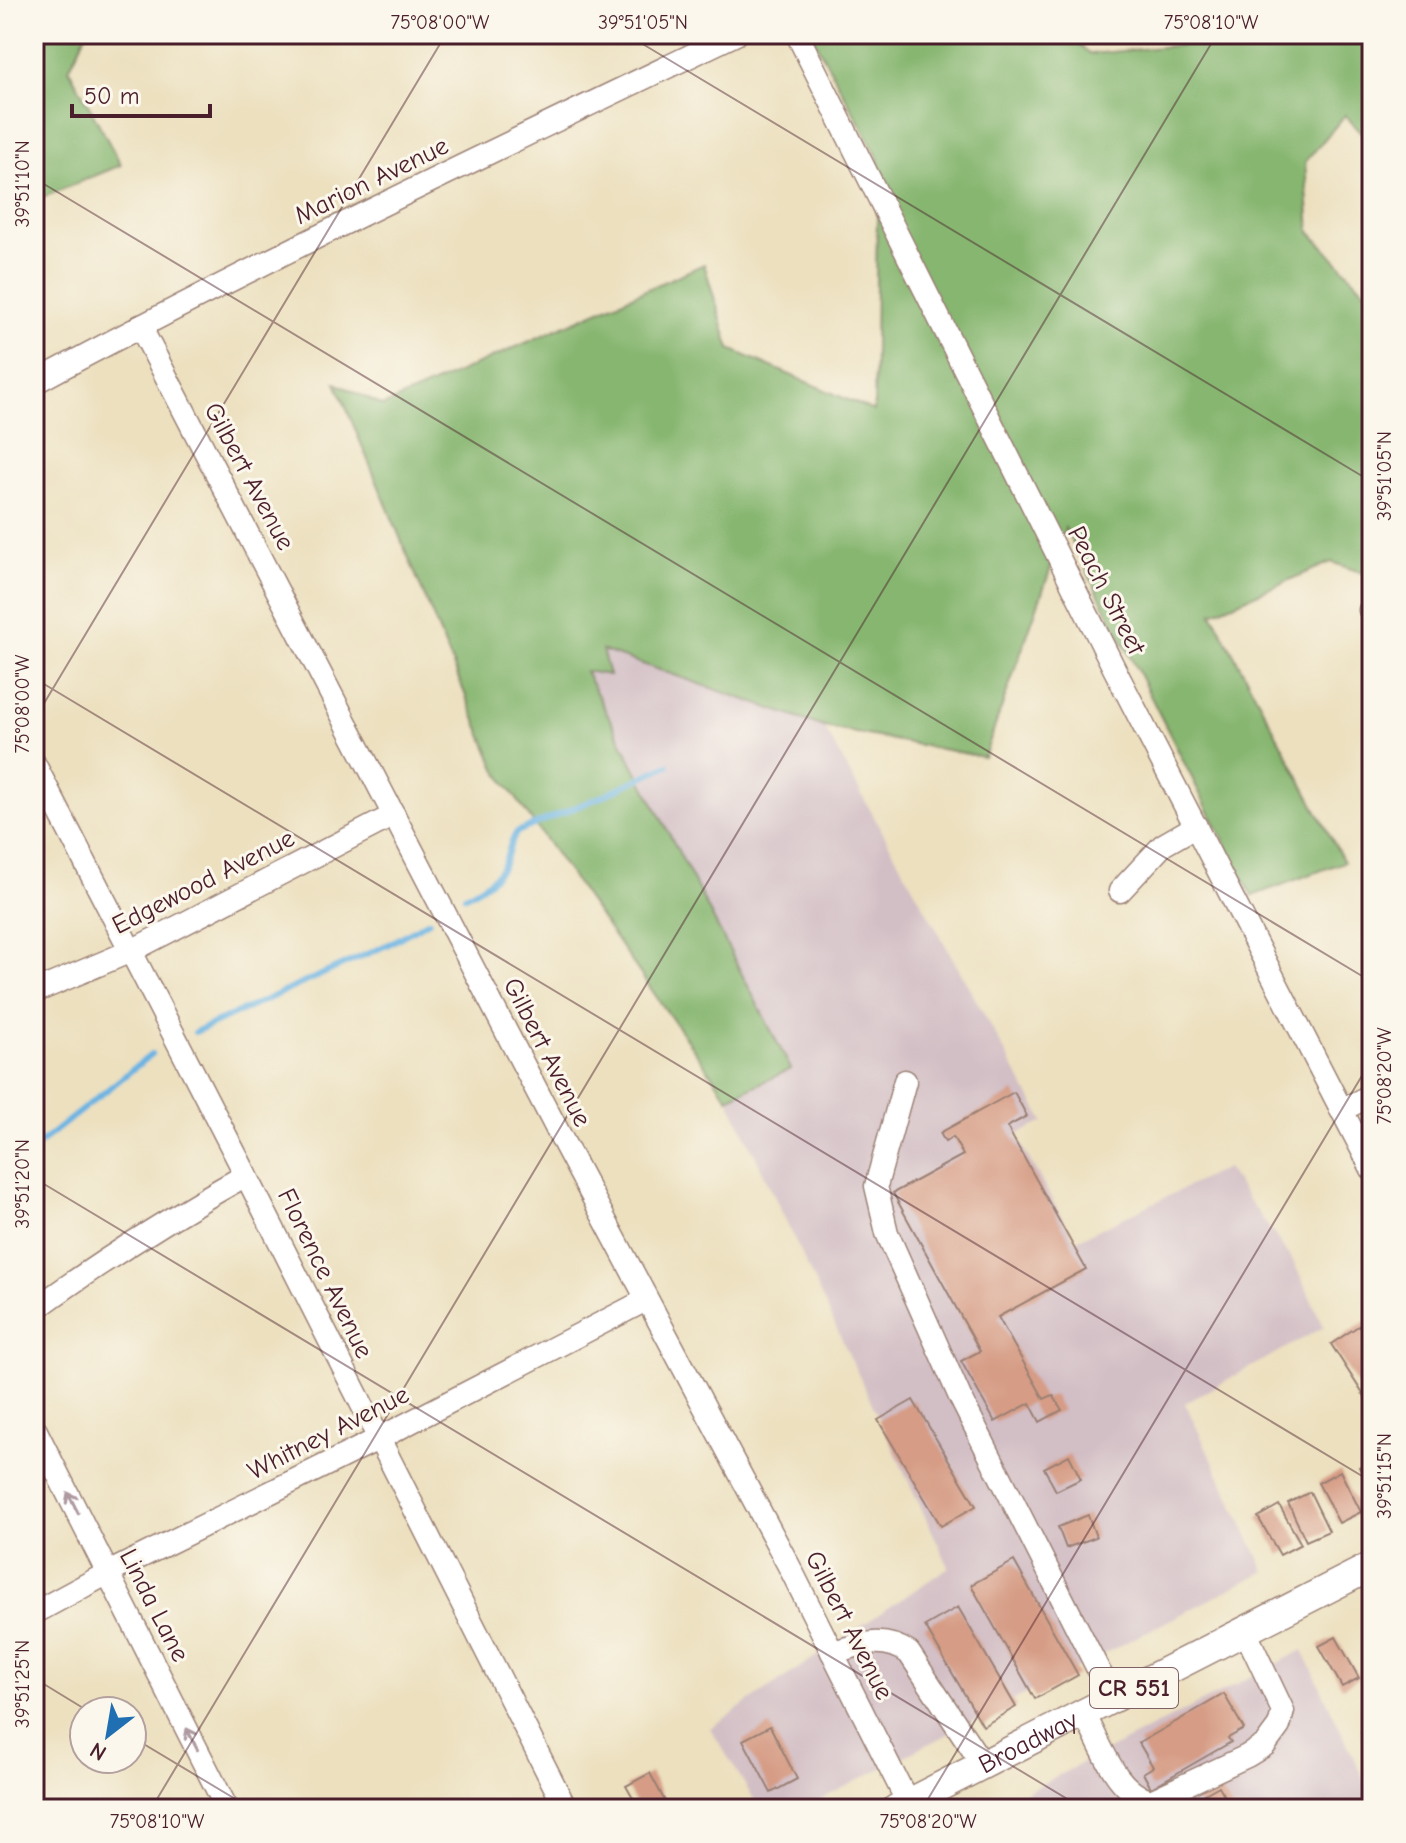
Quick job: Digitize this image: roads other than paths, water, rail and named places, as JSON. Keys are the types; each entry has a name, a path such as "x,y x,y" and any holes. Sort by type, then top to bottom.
{"main road":[{"name":"Broadway","path":"902,1806 1371,1570"}],"street":[{"name":"Marion Avenue","path":"34,383 140,326 459,167 736,34"},
{"name":"Peach Street","path":"797,34 1108,655 1372,1169"},
{"name":"Gilbert Avenue","path":"140,326 832,1652 902,1806"},
{"name":"Florence Avenue","path":"34,763 566,1809"},
{"name":"Edgewood Avenue","path":"34,992 131,951 394,815"},
{"path":"1120,891 1163,845 1196,826"},
{"path":"905,1081 876,1186 887,1233 960,1397 1115,1698"},
{"path":"1341,1110 1372,1095"},
{"path":"34,1310 113,1253 246,1175"},
{"name":"Whitney Avenue","path":"34,1613 646,1300"},
{"name":"Linda Lane","path":"34,1427 227,1809"},
{"path":"1084,1714 1123,1785 1139,1798 1151,1801 1247,1756 1265,1745 1279,1726 1283,1711 1245,1631"},
{"path":"832,1652 871,1642 894,1643 909,1653 983,1765"}],"waterway":[{"path":"465,896 496,875 517,832 668,765"},
{"path":"195,1032 389,944 429,921"},
{"path":"34,1148 152,1054"}]}
